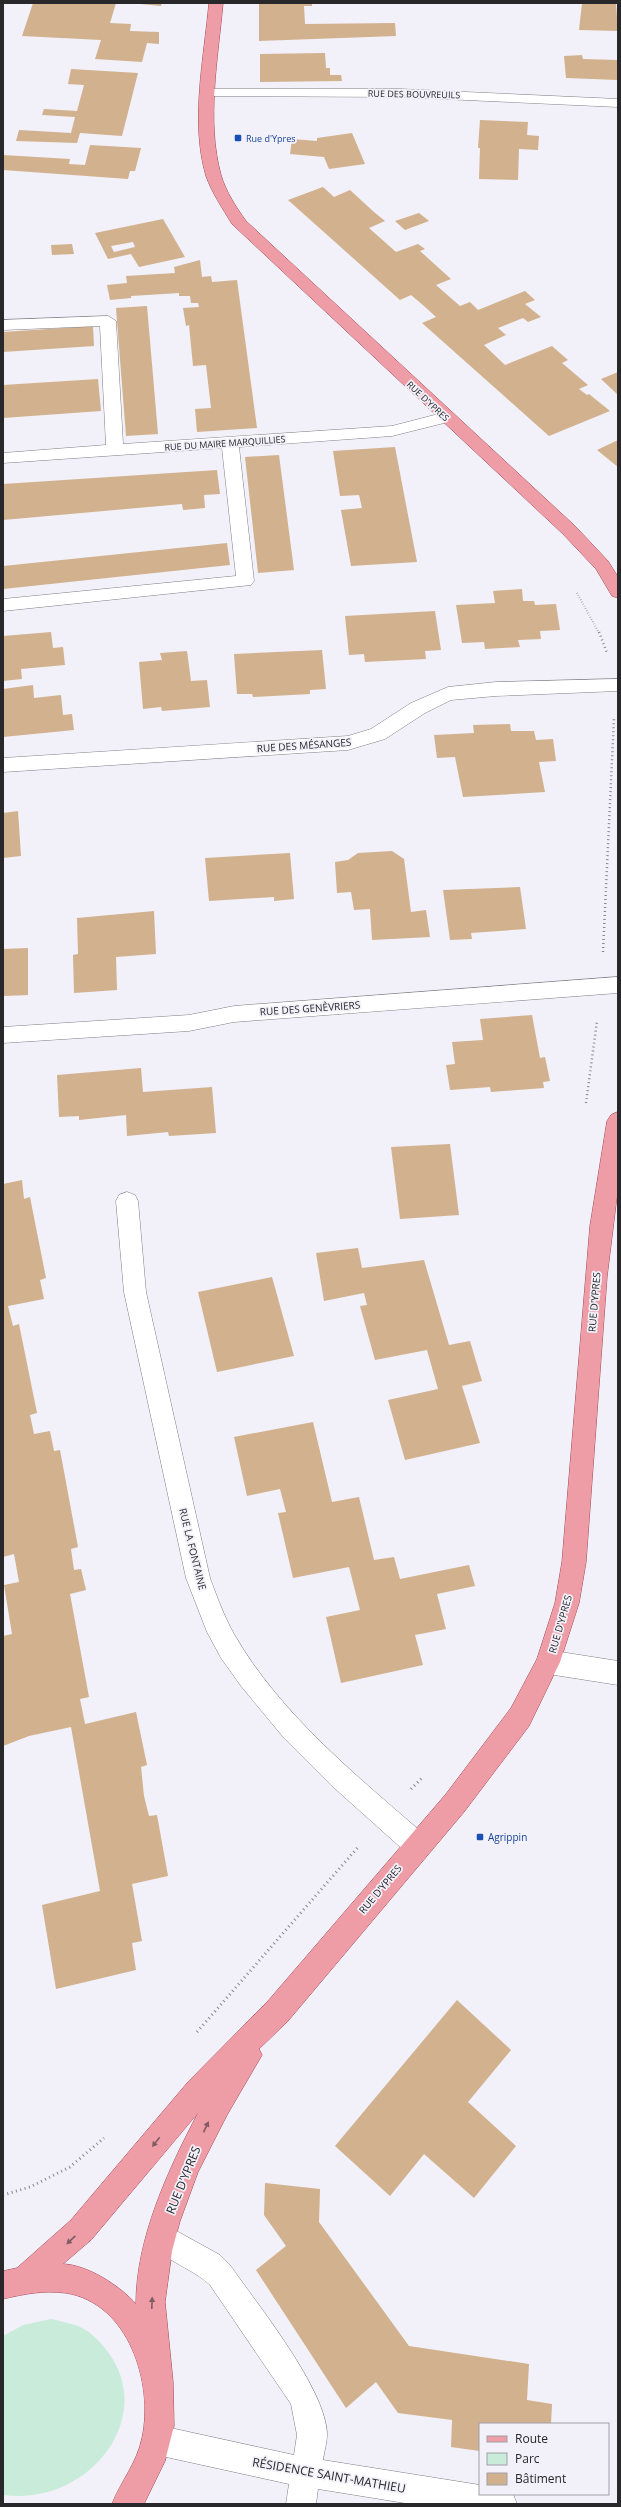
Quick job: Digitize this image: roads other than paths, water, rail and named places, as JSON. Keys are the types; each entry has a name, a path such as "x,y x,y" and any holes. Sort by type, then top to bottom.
{"main road":[{"name":"RUE D'YPRES","path":"216,3 209,93 209,150 214,175 226,202 240,224 590,550 616,585"},
{"name":"RUE D'YPRES","path":"15,2281 81,2230 198,2092 278,2011 417,1845 455,1803 520,1717 548,1662 567,1603 574,1562 596,1270 618,1121"},
{"name":"RUE D'YPRES","path":"127,2504 145,2473 157,2440 160,2416 151,2317 152,2279 162,2237 179,2186 211,2117 235,2074 278,2011"},
{"path":"15,2281 46,2276 64,2278 83,2282 105,2294 129,2314 141,2331 157,2370"}],"street":[{"name":"RUE DES BOUVREUILS","path":"209,93 400,93 617,104"},
{"path":"3,325 108,321 115,450"},
{"name":"RUE DU MAIRE MARQUILLIES","path":"3,458 392,431 446,417"},
{"path":"3,605 245,581 230,442"},
{"name":"RUE DES MÉSANGES","path":"3,765 348,743 378,734 418,708 448,694 496,689 615,685"},
{"name":"RUE DES GENÈVRIERS","path":"3,1036 188,1023 234,1014 610,986"},
{"name":"RUE LA FONTAINE","path":"127,1200 135,1292 198,1578 211,1614 230,1650 263,1694 301,1737 385,1817 417,1845"},
{"path":"548,1662 618,1673"},
{"path":"162,2237 210,2265 220,2275 301,2394 310,2419 312,2435 301,2504"},
{"name":"RÉSIDENCE SAINT-MATHIEU","path":"157,2440 264,2465 502,2504"}],"place":[{"name":"Rue d'Ypres","path":"238,138"},
{"name":"Agrippin","path":"480,1837"}]}
